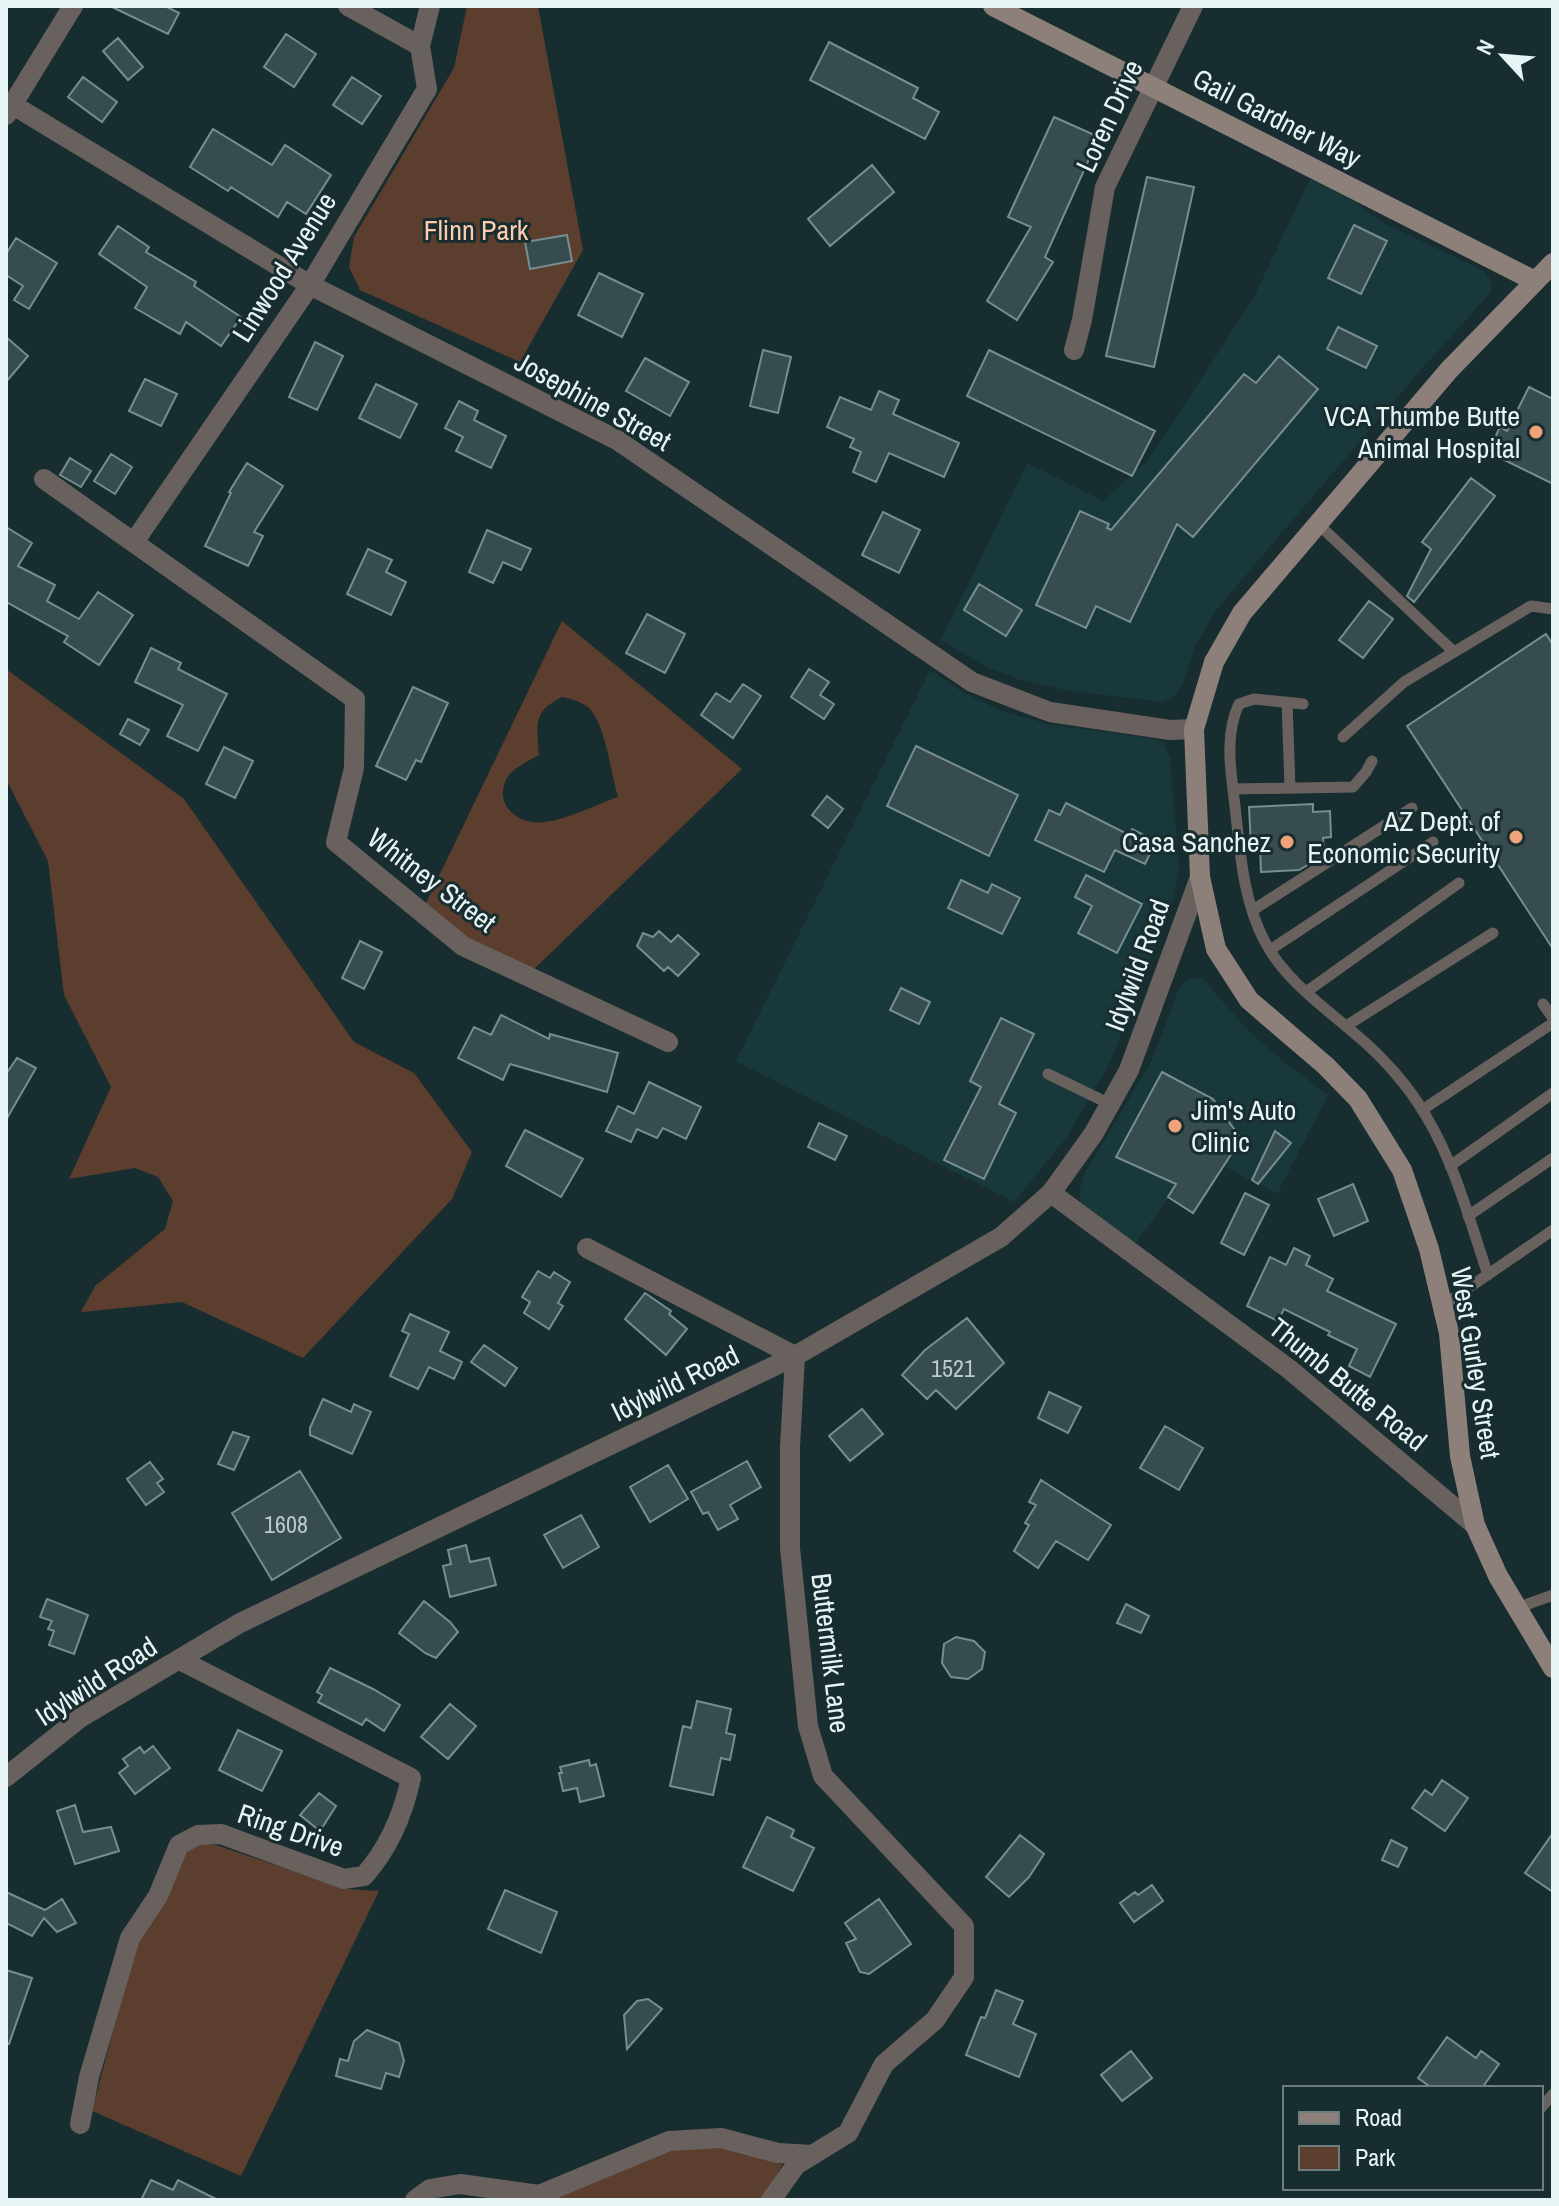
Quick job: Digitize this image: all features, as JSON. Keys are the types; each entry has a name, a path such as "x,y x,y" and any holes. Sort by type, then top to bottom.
{"main road":[{"name":"Gail Gardner Way","path":"993,6 1535,281"},
{"name":"West Gurley Street","path":"1475,1525 1460,1456 1449,1333 1429,1249 1402,1170 1358,1099 1326,1066 1249,1000 1216,949 1200,877 1194,729 1214,662 1242,613 1449,370 1553,263"},
{"name":"Thumb Butte Road","path":"1475,1525 1498,1576 1553,1668"}],"street":[{"path":"10,110 73,6"},
{"path":"348,6 420,46"},
{"name":"Linwood Avenue","path":"134,542 310,285 427,89 420,46 430,6"},
{"name":"Loren Drive","path":"1074,350 1105,187 1193,6"},
{"name":"Josephine Street","path":"10,110 310,285 617,440 972,682 1050,712 1170,730 1194,729"},
{"name":"Whitney Street","path":"44,479 355,699 354,768 336,842 463,946 668,1042"},
{"name":"Idylwild Road","path":"6,1777 80,1718 240,1623 795,1356 1001,1237 1051,1193 1094,1133 1129,1070 1200,877"},
{"name":"Thumb Butte Road","path":"1051,1193 1289,1369 1475,1525"},
{"path":"587,1248 795,1356"},
{"name":"Buttermilk Lane","path":"771,2200 796,2165 848,2133 884,2064 935,2020 964,1977 964,1926 823,1776 811,1739 790,1548 790,1447 795,1356"},
{"name":"Ring Drive","path":"80,2124 89,2077 130,1938 158,1896 179,1845 198,1835 221,1834 344,1879 364,1876 384,1854 411,1778 180,1660"},
{"path":"415,2200 430,2189 460,2184 536,2197 669,2141 721,2138 778,2153 812,2155"}],"lane":[{"path":"1318,524 1454,652"},
{"path":"1343,737 1404,682 1531,606 1553,609"},
{"path":"1303,704 1254,699 1239,704 1232,718 1230,760 1247,896 1270,950 1291,977 1392,1071 1422,1110 1450,1166 1488,1275"},
{"path":"1287,702 1290,788"},
{"path":"1233,789 1353,787 1372,761"},
{"path":"1253,910 1412,808"},
{"path":"1270,950 1433,842"},
{"path":"1306,992 1459,883"},
{"path":"1346,1026 1493,933"},
{"path":"1422,1110 1553,1020 1543,1004"},
{"path":"1048,1074 1110,1104"},
{"path":"1450,1166 1553,1093"},
{"path":"1468,1216 1553,1158"},
{"path":"1442,1306 1553,1230"},
{"path":"1517,1608 1553,1595"}],"shaded area":[{"path":"1310,179 1357,203 1381,222 1484,271 1491,281 1491,292 1217,609 1197,642 1183,683 1175,695 1163,702 1070,691 1021,680 986,667 941,640 1027,463 1103,501 1148,460 1253,299"},
{"path":"930,670 961,691 997,709 1047,724 1154,739 1163,743 1170,758 1179,868 1174,898 1110,1063 1067,1137 1014,1202 736,1061"},
{"path":"1190,978 1202,978 1245,1027 1273,1053 1328,1095 1277,1194 1201,1154 1135,1244 1080,1202 1079,1192 1086,1171 1152,1060 1179,988"}],"green space":[{"name":"Flinn Park","path":"467,6 538,6 583,250 520,362 360,290 349,267 354,237 454,68"},
{"path":"562,621 742,769 533,970 463,935 426,903","holes":["562,697 585,705 596,718 618,797 554,820 528,821 507,807 503,791 505,782 515,770 539,755 538,720 545,708"]},
{"path":"6,669 184,799 354,1042 414,1073 472,1152 452,1199 303,1358 182,1302 81,1312 95,1286 165,1229 173,1201 158,1177 135,1168 69,1179 111,1087 64,995 48,861 6,779"},
{"path":"195,1843 216,1845 347,1889 379,1891 241,2176 92,2111 135,1948 183,1853"},
{"path":"710,2145 783,2164 762,2200 550,2200 666,2151"}],"building":[{"path":"110,6 165,6 179,13 168,34"},
{"path":"286,34 316,54 294,87 264,67"},
{"path":"118,38 143,67 128,80 103,51"},
{"path":"829,42 918,88 913,98 939,112 925,139 810,80"},
{"path":"83,77 117,102 102,122 68,97"},
{"path":"352,77 381,96 362,124 333,105"},
{"path":"1054,117 1099,137 1045,257 1053,262 1017,320 987,301 1031,227 1008,217"},
{"path":"213,129 272,165 285,145 331,175 306,214 287,202 278,217 231,187 228,191 190,167"},
{"path":"872,165 894,192 830,246 808,219"},
{"path":"1147,177 1194,187 1154,367 1106,356"},
{"path":"1354,225 1387,241 1361,294 1328,278"},
{"path":"118,226 149,247 146,252 196,282 194,286 241,317 221,346 186,322 180,334 135,308 147,287 99,254"},
{"path":"567,235 572,261 530,269 525,242"},
{"path":"16,238 57,263 29,309 14,300 23,286 6,275 6,254"},
{"path":"599,273 643,294 622,337 578,315"},
{"path":"1338,327 1377,346 1366,368 1327,349"},
{"path":"6,337 28,356 6,382"},
{"path":"315,342 343,356 317,410 289,397"},
{"path":"763,350 791,357 778,413 750,406"},
{"path":"989,350 1155,431 1132,476 967,396"},
{"path":"1279,356 1318,389 1193,537 1177,524 1130,622 1096,606 1086,628 1036,605 1080,511 1109,524 1107,528 1111,530 1244,374 1256,383"},
{"path":"645,358 689,382 670,416 626,391"},
{"path":"145,379 177,394 161,426 129,411"},
{"path":"376,384 417,404 400,438 359,418"},
{"name":"VCA Thumbe Butte Animal Hospital","path":"1529,387 1553,399 1553,484 1488,452 1500,427 1507,431"},
{"path":"879,391 899,400 893,414 959,443 944,477 889,453 876,482 853,472 861,452 850,447 854,439 827,427 840,397 871,410"},
{"path":"459,401 478,411 474,420 506,436 491,468 456,451 463,437 445,428"},
{"path":"111,454 132,467 115,494 94,481"},
{"path":"70,458 91,471 81,487 60,475"},
{"path":"247,463 283,486 254,532 263,536 248,566 205,546 229,492"},
{"path":"1471,478 1495,496 1414,602 1407,596 1431,549 1422,542"},
{"path":"883,512 920,530 899,573 862,555"},
{"path":"6,527 32,543 18,566 55,585 47,601 79,619 98,592 133,615 99,665 64,642 68,636 6,602"},
{"path":"487,530 531,549 521,570 503,562 493,583 469,572"},
{"path":"368,549 392,560 386,572 406,582 391,615 347,594"},
{"path":"979,584 1022,610 1006,636 964,610"},
{"path":"1369,601 1393,619 1363,658 1339,640"},
{"path":"647,614 685,634 665,673 626,653"},
{"name":"AZ Dept. of Economic Security","path":"1546,634 1553,645 1553,949 1407,726"},
{"path":"151,648 181,663 178,669 227,694 198,751 167,736 183,705 135,682"},
{"path":"809,669 829,682 820,695 834,704 824,719 791,697"},
{"path":"743,684 761,696 733,738 701,715 716,693 730,702"},
{"path":"413,687 448,703 421,762 416,760 406,780 376,766"},
{"path":"128,719 149,730 140,745 120,734"},
{"path":"916,746 1018,795 989,856 887,806"},
{"path":"224,747 253,761 235,798 206,784"},
{"path":"827,796 843,809 828,828 812,815"},
{"path":"1066,803 1129,835 1132,829 1156,841 1145,864 1115,850 1104,872 1035,840 1049,810 1060,815"},
{"name":"Casa Sanchez","path":"1313,804 1313,812 1330,811 1331,837 1323,838 1324,855 1299,870 1261,872 1260,846 1251,846 1249,807"},
{"path":"1086,875 1142,904 1117,953 1078,933 1092,906 1075,897"},
{"path":"961,880 988,893 992,884 1020,898 1002,934 948,908"},
{"path":"659,931 671,942 678,935 699,954 678,976 668,967 664,971 637,946 643,933 653,937"},
{"path":"360,941 382,952 364,989 342,978"},
{"path":"901,988 930,1002 919,1024 890,1010"},
{"path":"501,1015 549,1039 550,1034 618,1053 607,1092 510,1064 503,1080 458,1058 474,1027 491,1035"},
{"path":"1001,1018 1034,1034 999,1104 1016,1113 984,1179 944,1160 981,1087 970,1081"},
{"path":"17,1058 36,1068 6,1120 6,1074"},
{"name":"Jim's Auto Clinic","path":"1162,1072 1213,1099 1241,1139 1193,1213 1168,1197 1176,1184 1116,1157"},
{"path":"649,1082 701,1107 686,1139 663,1128 657,1138 637,1129 631,1142 606,1131 618,1106 634,1114"},
{"path":"819,1123 847,1136 835,1160 808,1147"},
{"path":"525,1130 583,1159 561,1197 506,1166"},
{"path":"1275,1131 1291,1143 1258,1184 1252,1180"},
{"path":"1353,1184 1368,1221 1334,1236 1318,1199"},
{"path":"1245,1193 1269,1205 1244,1255 1221,1243"},
{"path":"1294,1248 1310,1256 1306,1265 1333,1279 1327,1291 1396,1324 1370,1377 1349,1366 1357,1349 1328,1335 1330,1332 1284,1309 1278,1321 1247,1306 1270,1257 1286,1265"},
{"path":"538,1271 550,1278 554,1272 570,1282 558,1303 563,1306 549,1329 524,1313 530,1302 522,1297"},
{"path":"645,1293 671,1311 669,1314 687,1329 666,1355 625,1319"},
{"path":"410,1314 449,1332 440,1351 462,1362 454,1379 429,1367 418,1389 390,1376 409,1334 402,1331"},
{"path":"967,1318 1004,1363 956,1409 936,1390 927,1399 902,1375 925,1350"},
{"path":"484,1345 517,1368 505,1386 471,1362"},
{"path":"1049,1392 1081,1407 1068,1433 1038,1418"},
{"path":"323,1399 351,1412 354,1404 371,1412 352,1454 310,1435"},
{"path":"862,1409 883,1434 850,1461 829,1436"},
{"path":"1165,1426 1203,1448 1179,1490 1140,1468"},
{"path":"233,1432 249,1437 234,1470 218,1464"},
{"path":"747,1461 761,1487 730,1505 738,1519 718,1530 708,1512 703,1514 691,1492"},
{"path":"150,1462 163,1479 157,1483 164,1492 146,1505 127,1479"},
{"path":"668,1465 688,1499 650,1522 630,1487"},
{"path":"300,1471 341,1538 272,1580 232,1513"},
{"path":"1041,1480 1111,1525 1088,1560 1056,1541 1038,1568 1014,1551 1029,1525 1025,1523 1036,1505 1029,1502"},
{"path":"581,1515 599,1547 563,1568 544,1535"},
{"path":"466,1545 470,1562 489,1558 496,1585 450,1597 443,1566 451,1564 448,1550"},
{"path":"47,1599 88,1615 74,1654 49,1645 54,1631 48,1629 52,1621 40,1617"},
{"path":"424,1601 458,1632 436,1658 399,1633"},
{"path":"1126,1604 1149,1616 1141,1633 1117,1623"},
{"path":"956,1637 974,1641 985,1652 982,1669 968,1679 951,1677 942,1663 944,1644"},
{"path":"330,1668 400,1705 384,1731 366,1719 362,1725 318,1702 322,1695 317,1692"},
{"path":"697,1701 731,1709 726,1733 735,1735 730,1760 721,1758 713,1795 670,1786 683,1726 691,1728"},
{"path":"450,1704 476,1726 448,1759 421,1737"},
{"path":"238,1730 282,1751 262,1791 219,1770"},
{"path":"153,1746 170,1768 135,1794 119,1773 128,1766 123,1759 140,1747 144,1753"},
{"path":"589,1760 590,1766 596,1764 604,1796 580,1802 577,1788 563,1791 560,1767"},
{"path":"1442,1780 1468,1798 1445,1831 1412,1808 1425,1790 1432,1795"},
{"path":"319,1793 336,1806 320,1831 300,1815"},
{"path":"75,1805 83,1832 111,1827 119,1851 75,1864 57,1811"},
{"path":"767,1817 794,1830 791,1837 814,1848 793,1891 743,1867"},
{"path":"1553,1833 1553,1892 1525,1873"},
{"path":"1020,1835 1044,1854 1029,1877 1009,1897 986,1877"},
{"path":"1391,1840 1407,1848 1398,1867 1382,1860"},
{"path":"1152,1885 1163,1901 1134,1922 1120,1903"},
{"path":"505,1890 557,1912 541,1953 488,1929"},
{"path":"6,1892 45,1910 62,1899 76,1923 57,1932 44,1918 32,1936 6,1923"},
{"path":"879,1899 911,1944 869,1974 860,1972 846,1943 856,1939 845,1923"},
{"path":"6,1970 32,1978 9,2044 6,2044"},
{"path":"996,1990 1023,2001 1013,2024 1036,2034 1019,2077 966,2055"},
{"path":"648,1999 662,2009 627,2049 624,2015 637,2001"},
{"path":"367,2030 399,2043 404,2061 399,2077 386,2073 381,2089 336,2076 340,2059 348,2061 354,2041"},
{"path":"1447,2037 1476,2058 1481,2051 1499,2064 1483,2086 1429,2086 1418,2078"},
{"path":"1131,2051 1152,2078 1122,2101 1101,2075"},
{"path":"151,2180 173,2190 178,2180 218,2200 141,2200"}],"place":[{"name":"VCA Thumbe Butte Animal Hospital","path":"1536,432"},
{"name":"AZ Dept. of Economic Security","path":"1516,837"},
{"name":"Casa Sanchez","path":"1287,842"},
{"name":"Jim's Auto Clinic","path":"1175,1126"}]}
